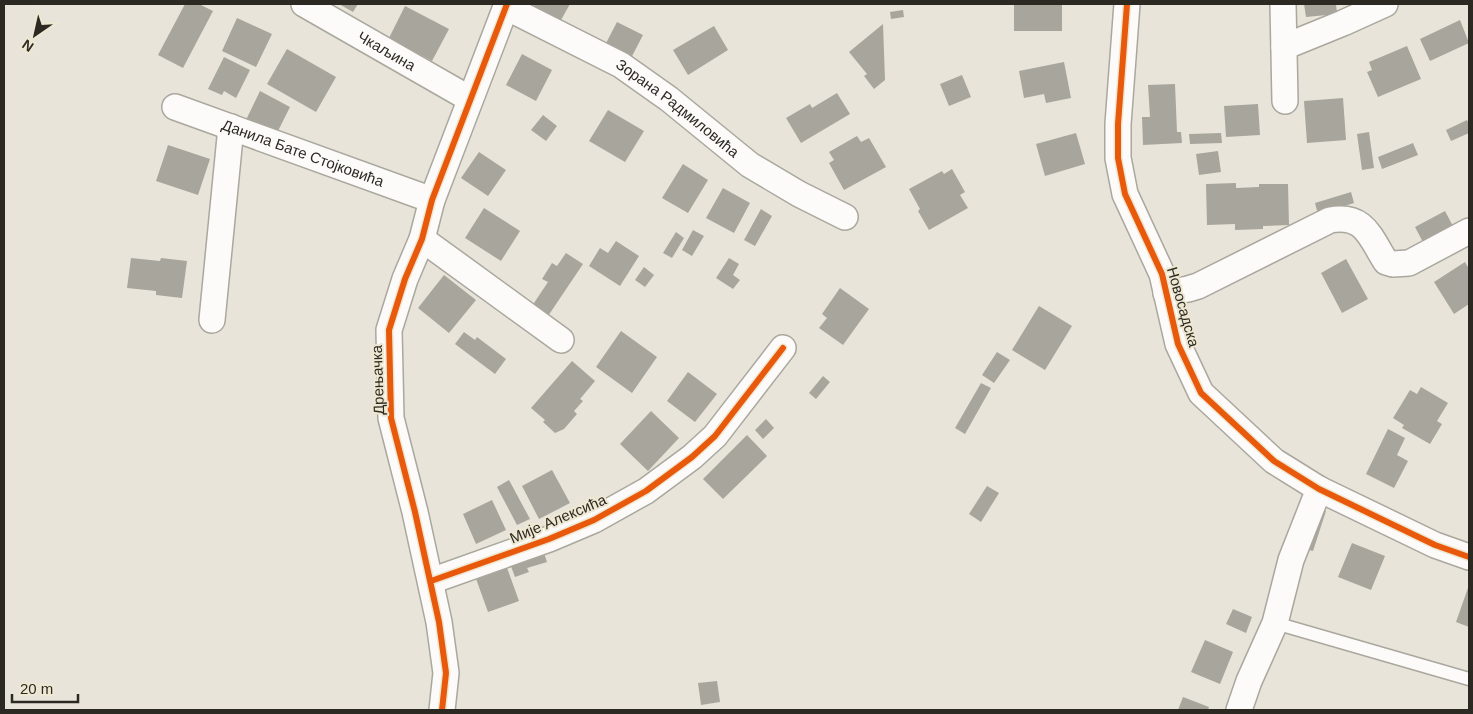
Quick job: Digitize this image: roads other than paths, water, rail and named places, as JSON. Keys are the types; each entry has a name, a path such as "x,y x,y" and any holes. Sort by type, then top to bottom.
{"street":[{"name":"Чкаљина","path":"304,4 470,99"},
{"name":"Новосадска","path":"1127,4 1118,124 1118,158 1125,194 1162,274 1178,344 1202,393 1274,461 1319,489 1435,545 1469,558"},
{"path":"1283,4 1285,101"},
{"path":"1284,46 1385,4"},
{"name":"Дрењачка","path":"442,710 446,673 439,622 431,581 391,418 389,330 405,279 422,239 432,200 507,5"},
{"name":"Зорана Радмиловића","path":"507,5 621,65 670,99 750,164 799,194 845,217"},
{"name":"Данила Бате Стојковића","path":"175,107 432,200"},
{"path":"212,320 231,127"},
{"path":"1166,293 1198,286 1330,220 1349,218 1357,222 1364,228 1386,262 1393,264 1409,263 1469,231"},
{"path":"422,239 562,340"},
{"name":"Мије Алексића","path":"431,581 549,539 594,520 646,491 692,457 716,436 783,348"},
{"path":"1239,710 1249,681 1275,623 1290,560 1319,489"}],"lane":[{"path":"1275,623 1469,679"}]}
